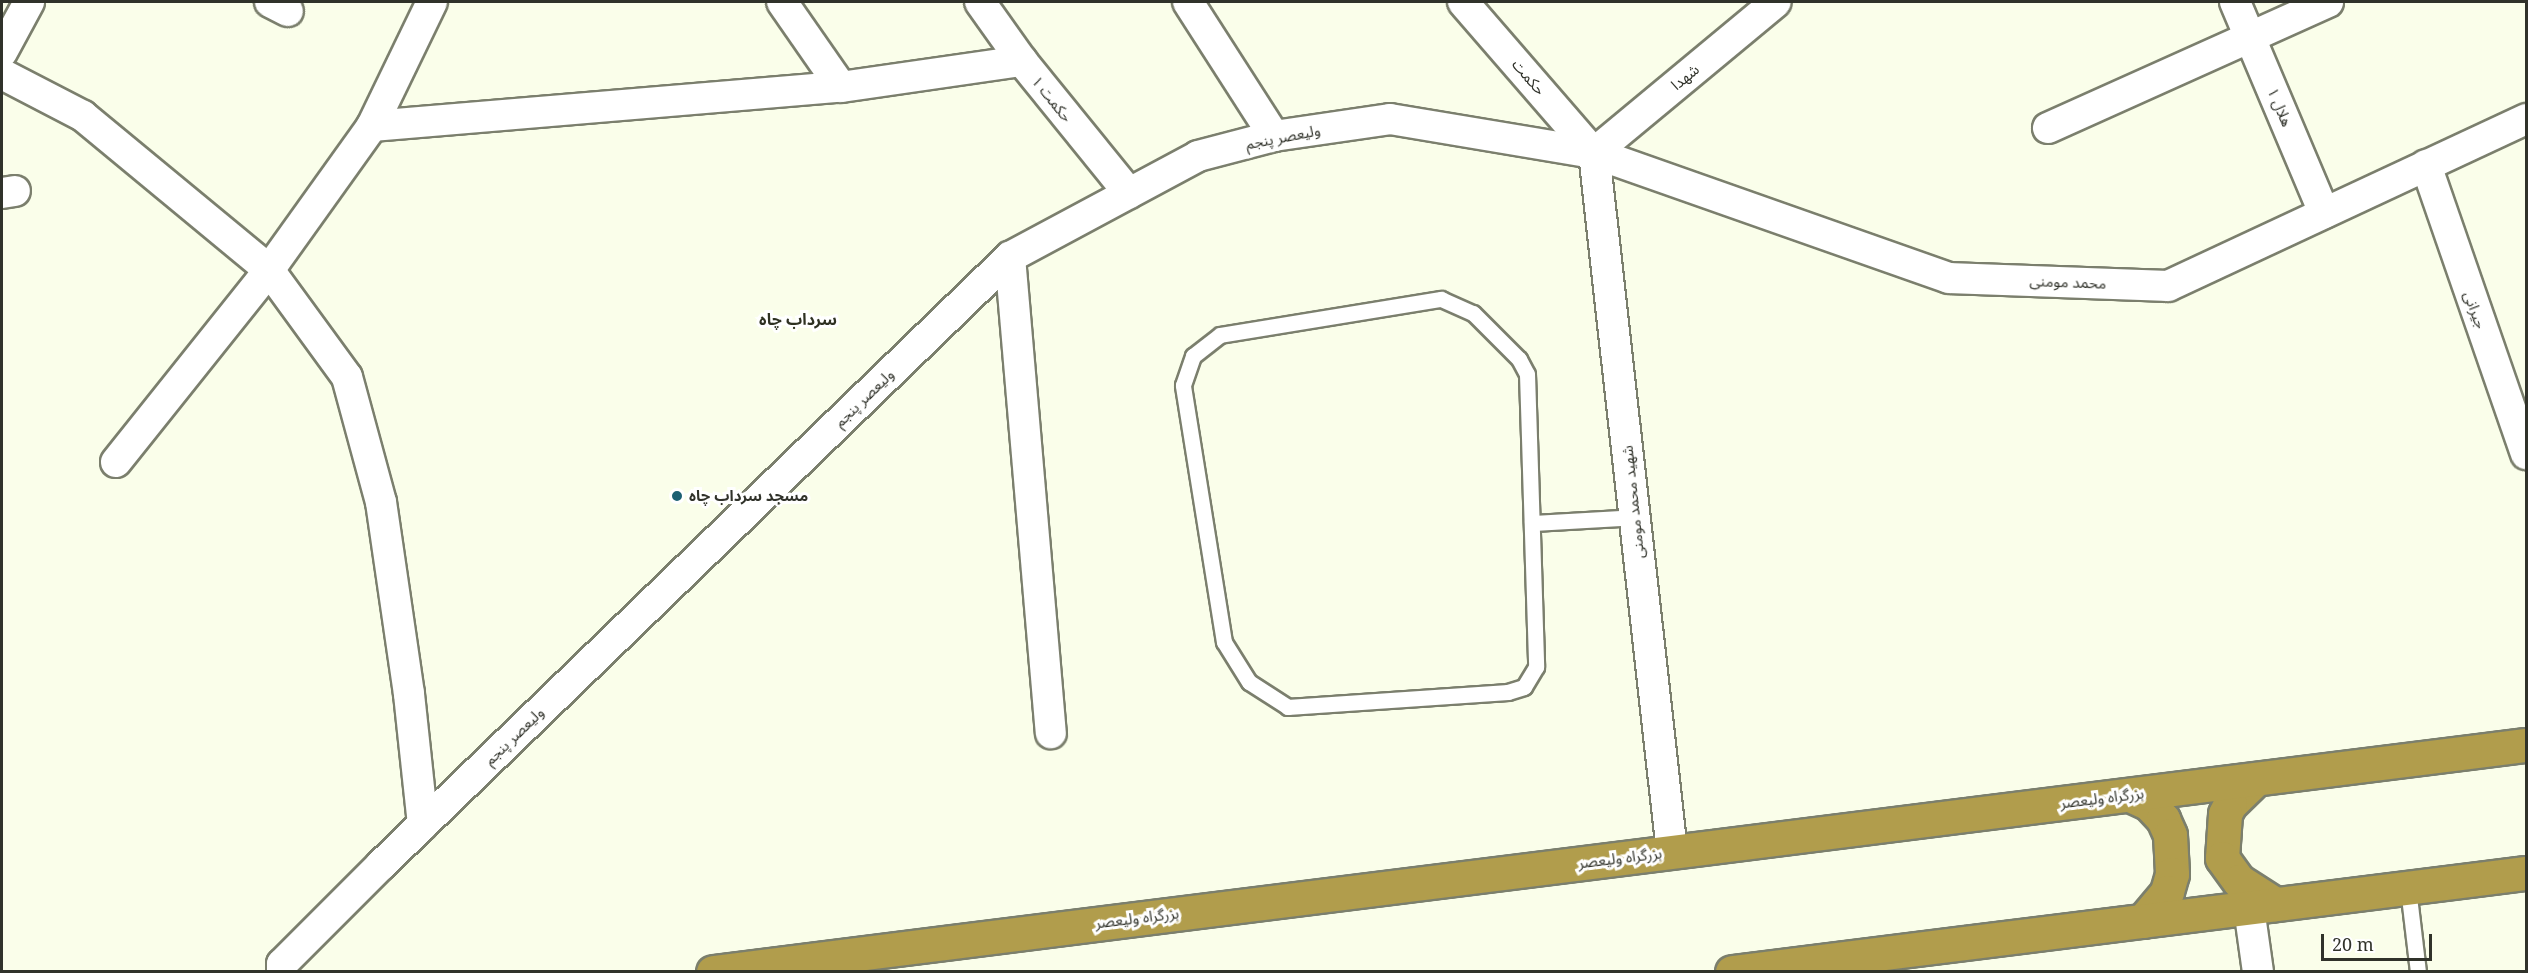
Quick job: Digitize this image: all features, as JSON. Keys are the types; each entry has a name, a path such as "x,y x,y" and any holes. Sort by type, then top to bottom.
{"highway":[{"name":"بزرگراه ولیعصر","path":"713,972 2526,745"},
{"path":"2256,779 2230,804 2225,814 2222,858 2262,906"},
{"path":"2130,795 2149,804 2163,819 2170,835 2172,874 2167,892 2143,921"},
{"path":"1732,972 2526,873"}],"street":[{"path":"2,51 29,2"},
{"path":"116,462 269,270 372,126 432,2"},
{"path":"782,2 841,87"},
{"name":"حکمت ۱","path":"980,2 1022,61 1129,193"},
{"path":"1188,2 1274,136"},
{"name":"حکمت","path":"1463,2 1594,153"},
{"name":"شهدا","path":"1594,153 1776,2"},
{"name":"هلال ۱","path":"2235,2 2324,213"},
{"path":"2048,128 2328,2"},
{"path":"372,126 841,87 1022,61"},
{"path":"2,74 83,116 269,270 347,377 381,502 409,694 423,824"},
{"name":"محمد مومنی","path":"1594,153 1948,278 2168,286 2526,118"},
{"name":"ولیعصر پنجم","path":"282,972 282,964 423,824 1010,257 1198,156 1274,136 1390,119 1594,153"},
{"name":"شهید محمد مومنی","path":"1594,153 1672,852"},
{"name":"جیرانی","path":"2426,165 2526,454"},
{"path":"1010,257 1052,734"},
{"path":"2258,972 2262,906"}],"lane":[{"path":"1441,299 1473,313 1519,359 1527,374 1532,523 1536,667 1524,687 1508,692 1288,706 1249,682 1224,642 1183,385 1193,356 1220,335 1441,299"},
{"path":"1532,523 1635,517"},
{"path":"2408,888 2418,972"}],"place":[{"name":"مسجد سرداب چاه","path":"677,496"}],"district":[{"name":"سرداب چاه","path":"798,319"}]}
